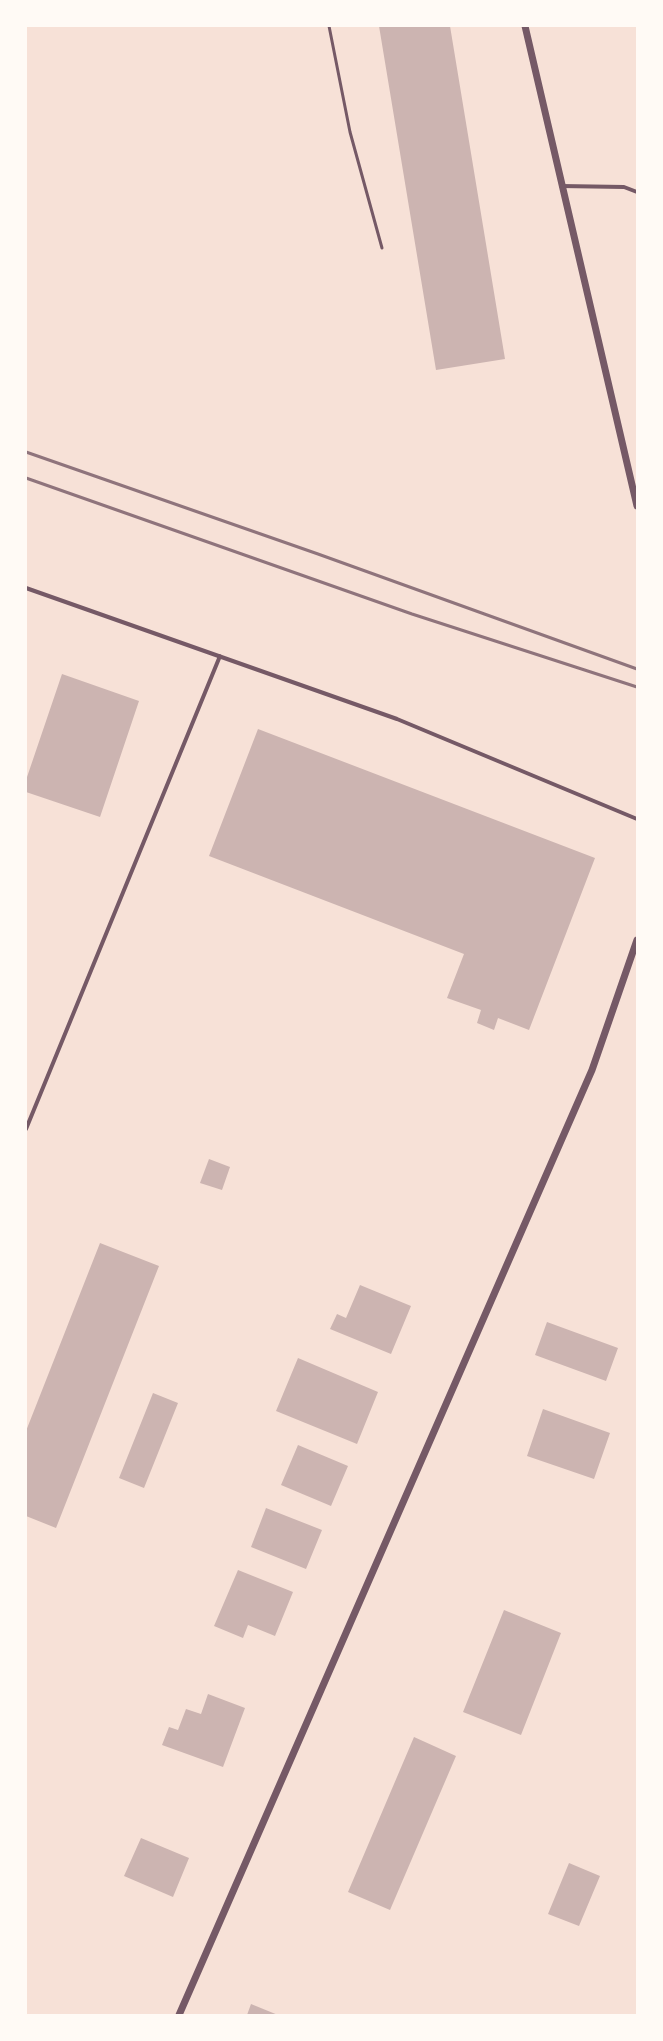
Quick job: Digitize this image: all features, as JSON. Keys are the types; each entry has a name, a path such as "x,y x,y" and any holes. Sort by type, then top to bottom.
{"street":[{"path":"525,26 561,186 637,506"},
{"path":"561,186 624,187 637,192"},
{"path":"26,588 398,719 637,819"},
{"path":"26,1129 220,656"},
{"path":"179,2015 592,1070 637,940"}],"lane":[{"path":"329,26 350,132 382,248"}],"building":[{"path":"379,26 450,26 505,359 436,370"},
{"path":"62,674 139,701 100,817 26,792 26,780"},
{"path":"258,729 595,858 529,1030 498,1018 494,1030 477,1023 481,1010 447,998 464,954 209,856"},
{"path":"209,1159 230,1167 222,1190 200,1183"},
{"path":"100,1243 159,1266 56,1528 26,1516 26,1431"},
{"path":"360,1285 411,1306 391,1354 330,1329 337,1314 346,1318"},
{"path":"547,1322 618,1348 606,1381 535,1355"},
{"path":"298,1358 378,1392 357,1444 276,1411"},
{"path":"153,1393 178,1403 144,1488 119,1478"},
{"path":"543,1409 610,1433 594,1479 527,1456"},
{"path":"298,1445 348,1466 331,1506 281,1485"},
{"path":"266,1508 322,1530 306,1569 251,1547"},
{"path":"238,1570 293,1592 275,1636 248,1625 243,1638 214,1626"},
{"path":"504,1610 561,1633 521,1735 463,1712"},
{"path":"208,1694 245,1708 223,1767 162,1745 169,1727 178,1730 186,1709 201,1714"},
{"path":"414,1737 456,1756 390,1910 348,1892"},
{"path":"141,1838 189,1858 173,1897 124,1876"},
{"path":"569,1863 600,1876 579,1926 548,1914"},
{"path":"251,2004 278,2015 247,2015"}],"railway":[{"path":"26,452 318,554 637,669"},
{"path":"26,478 412,614 637,687"}]}
